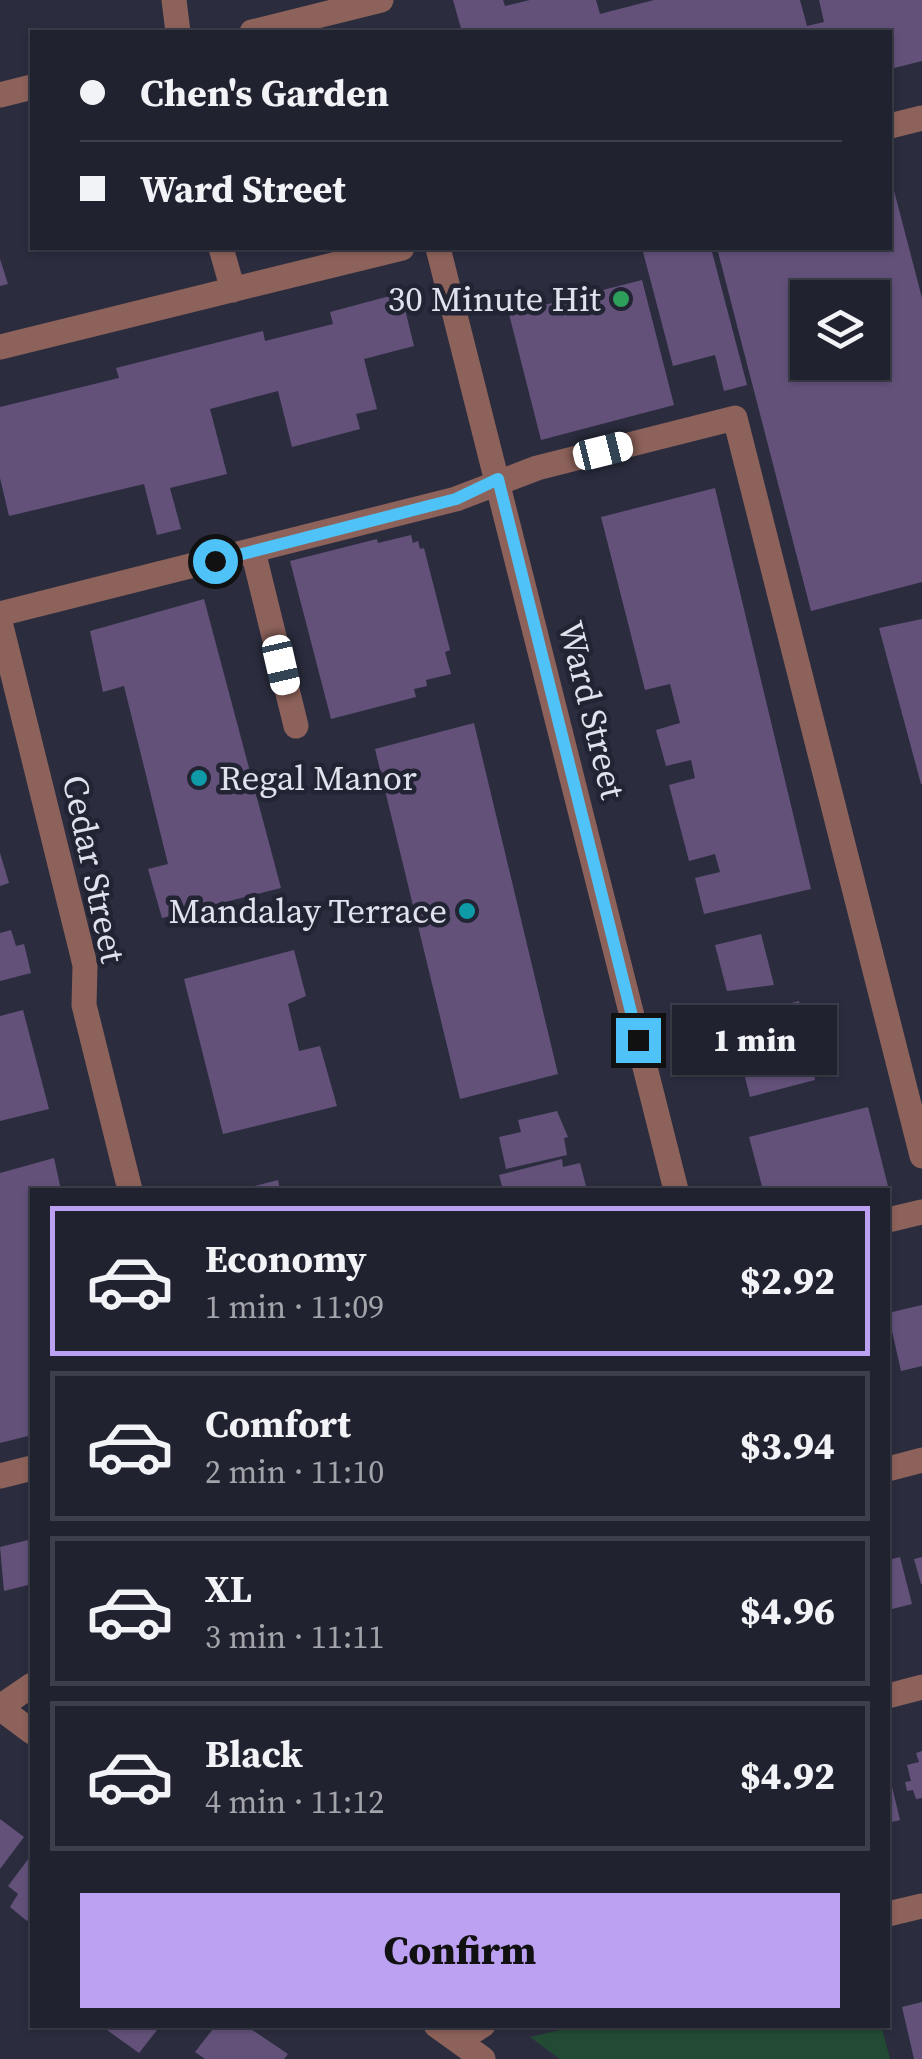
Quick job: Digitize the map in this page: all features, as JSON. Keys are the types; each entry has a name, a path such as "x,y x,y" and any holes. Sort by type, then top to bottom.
{"street":[{"path":"174,0 178,30"},
{"path":"260,30 381,0"},
{"path":"0,95 30,88"},
{"path":"892,126 922,118"},
{"path":"222,250 233,290"},
{"path":"0,347 394,250"},
{"name":"Ward Street","path":"439,250 675,1188"},
{"path":"0,614 456,499 498,479 735,418 922,1156"},
{"path":"253,551 284,632 296,726"},
{"name":"Cedar Street","path":"0,622 86,965 84,1005 130,1188"},
{"path":"890,1220 922,1212"},
{"path":"890,1468 922,1460"},
{"path":"0,1476 30,1468"},
{"path":"30,1686 0,1708 30,1730"},
{"path":"890,1695 922,1687"},
{"path":"890,1914 922,1906"},
{"path":"440,2028 483,2059"},
{"path":"458,2041 478,2028"}],"green space":[{"path":"568,2028 882,2028 890,2059 560,2059 530,2037"}],"building":[{"path":"453,0 503,0 505,6 530,0 596,0 600,14 654,0 800,0 807,26 824,22 819,0 922,0 922,61 892,68 892,30 461,30"},
{"path":"892,183 922,298 922,582 811,611 718,250 892,250"},
{"path":"643,250 712,250 747,385 724,391 715,355 673,366"},
{"path":"0,259 8,284 0,286"},
{"path":"642,280 674,405 541,440 509,314"},
{"path":"401,293 414,346 364,359 377,409 356,414 360,429 292,447 278,391 210,409 227,474 170,488 181,529 157,535 144,484 9,516 0,478 0,407 119,378 116,368 263,331 265,341 333,324 330,312"},
{"path":"715,488 811,889 704,914 695,878 720,872 715,854 689,861 669,785 695,778 691,760 666,766 656,730 680,723 670,684 645,690 601,517"},
{"path":"411,535 413,543 418,541 420,549 424,548 450,650 445,652 451,674 426,680 427,686 414,689 416,697 331,719 290,561 377,539 378,543"},
{"name":"Regal Manor","path":"204,599 281,888 162,918 148,869 168,864 124,686 103,692 90,631"},
{"path":"922,619 922,784 921,784 879,628"},
{"name":"Mandalay Terrace","path":"474,723 558,1074 460,1099 375,749"},
{"path":"0,853 9,883 0,886"},
{"path":"11,930 16,946 24,944 31,973 0,981 0,933"},
{"path":"761,934 774,985 727,991 715,945"},
{"path":"294,950 306,996 288,1004 299,1051 320,1046 337,1106 223,1134 184,979"},
{"path":"799,1001 815,1080 750,1097 732,1026 768,1017 766,1010"},
{"path":"23,1010 49,1109 0,1121 0,1016"},
{"path":"868,1107 888,1188 762,1188 749,1137"},
{"path":"557,1111 568,1137 564,1138 567,1155 506,1169 499,1137 521,1132 518,1120"},
{"path":"54,1158 61,1188 30,1188 30,1436 0,1443 0,1173"},
{"path":"562,1159 563,1167 580,1163 586,1188 502,1188 499,1175"},
{"path":"278,1180 280,1188 247,1188"},
{"path":"922,1305 922,1366 901,1371 890,1313"},
{"path":"30,1540 30,1584 4,1591 0,1547"},
{"path":"900,1557 912,1604 890,1610 890,1560"},
{"path":"922,1557 922,1584 921,1584 914,1559"},
{"path":"922,1751 922,1798 916,1799 913,1790 907,1791 905,1782 911,1781 907,1765 919,1762 916,1753"},
{"path":"890,1778 900,1820 890,1822"},
{"path":"0,1819 24,1837 0,1869"},
{"path":"30,1857 27,1921 10,1907 18,1894 8,1886"},
{"path":"922,2002 922,2059 914,2059 902,2007"},
{"path":"104,2028 159,2028 139,2053"},
{"path":"214,2028 249,2028 288,2054 284,2059 205,2059 195,2052"}],"place":[{"name":"30 Minute Hit","path":"621,299"},
{"name":"Regal Manor","path":"199,778"},
{"name":"Mandalay Terrace","path":"467,911"}],"route":[{"path":"215,561 456,499 498,479 638,1040"}]}
